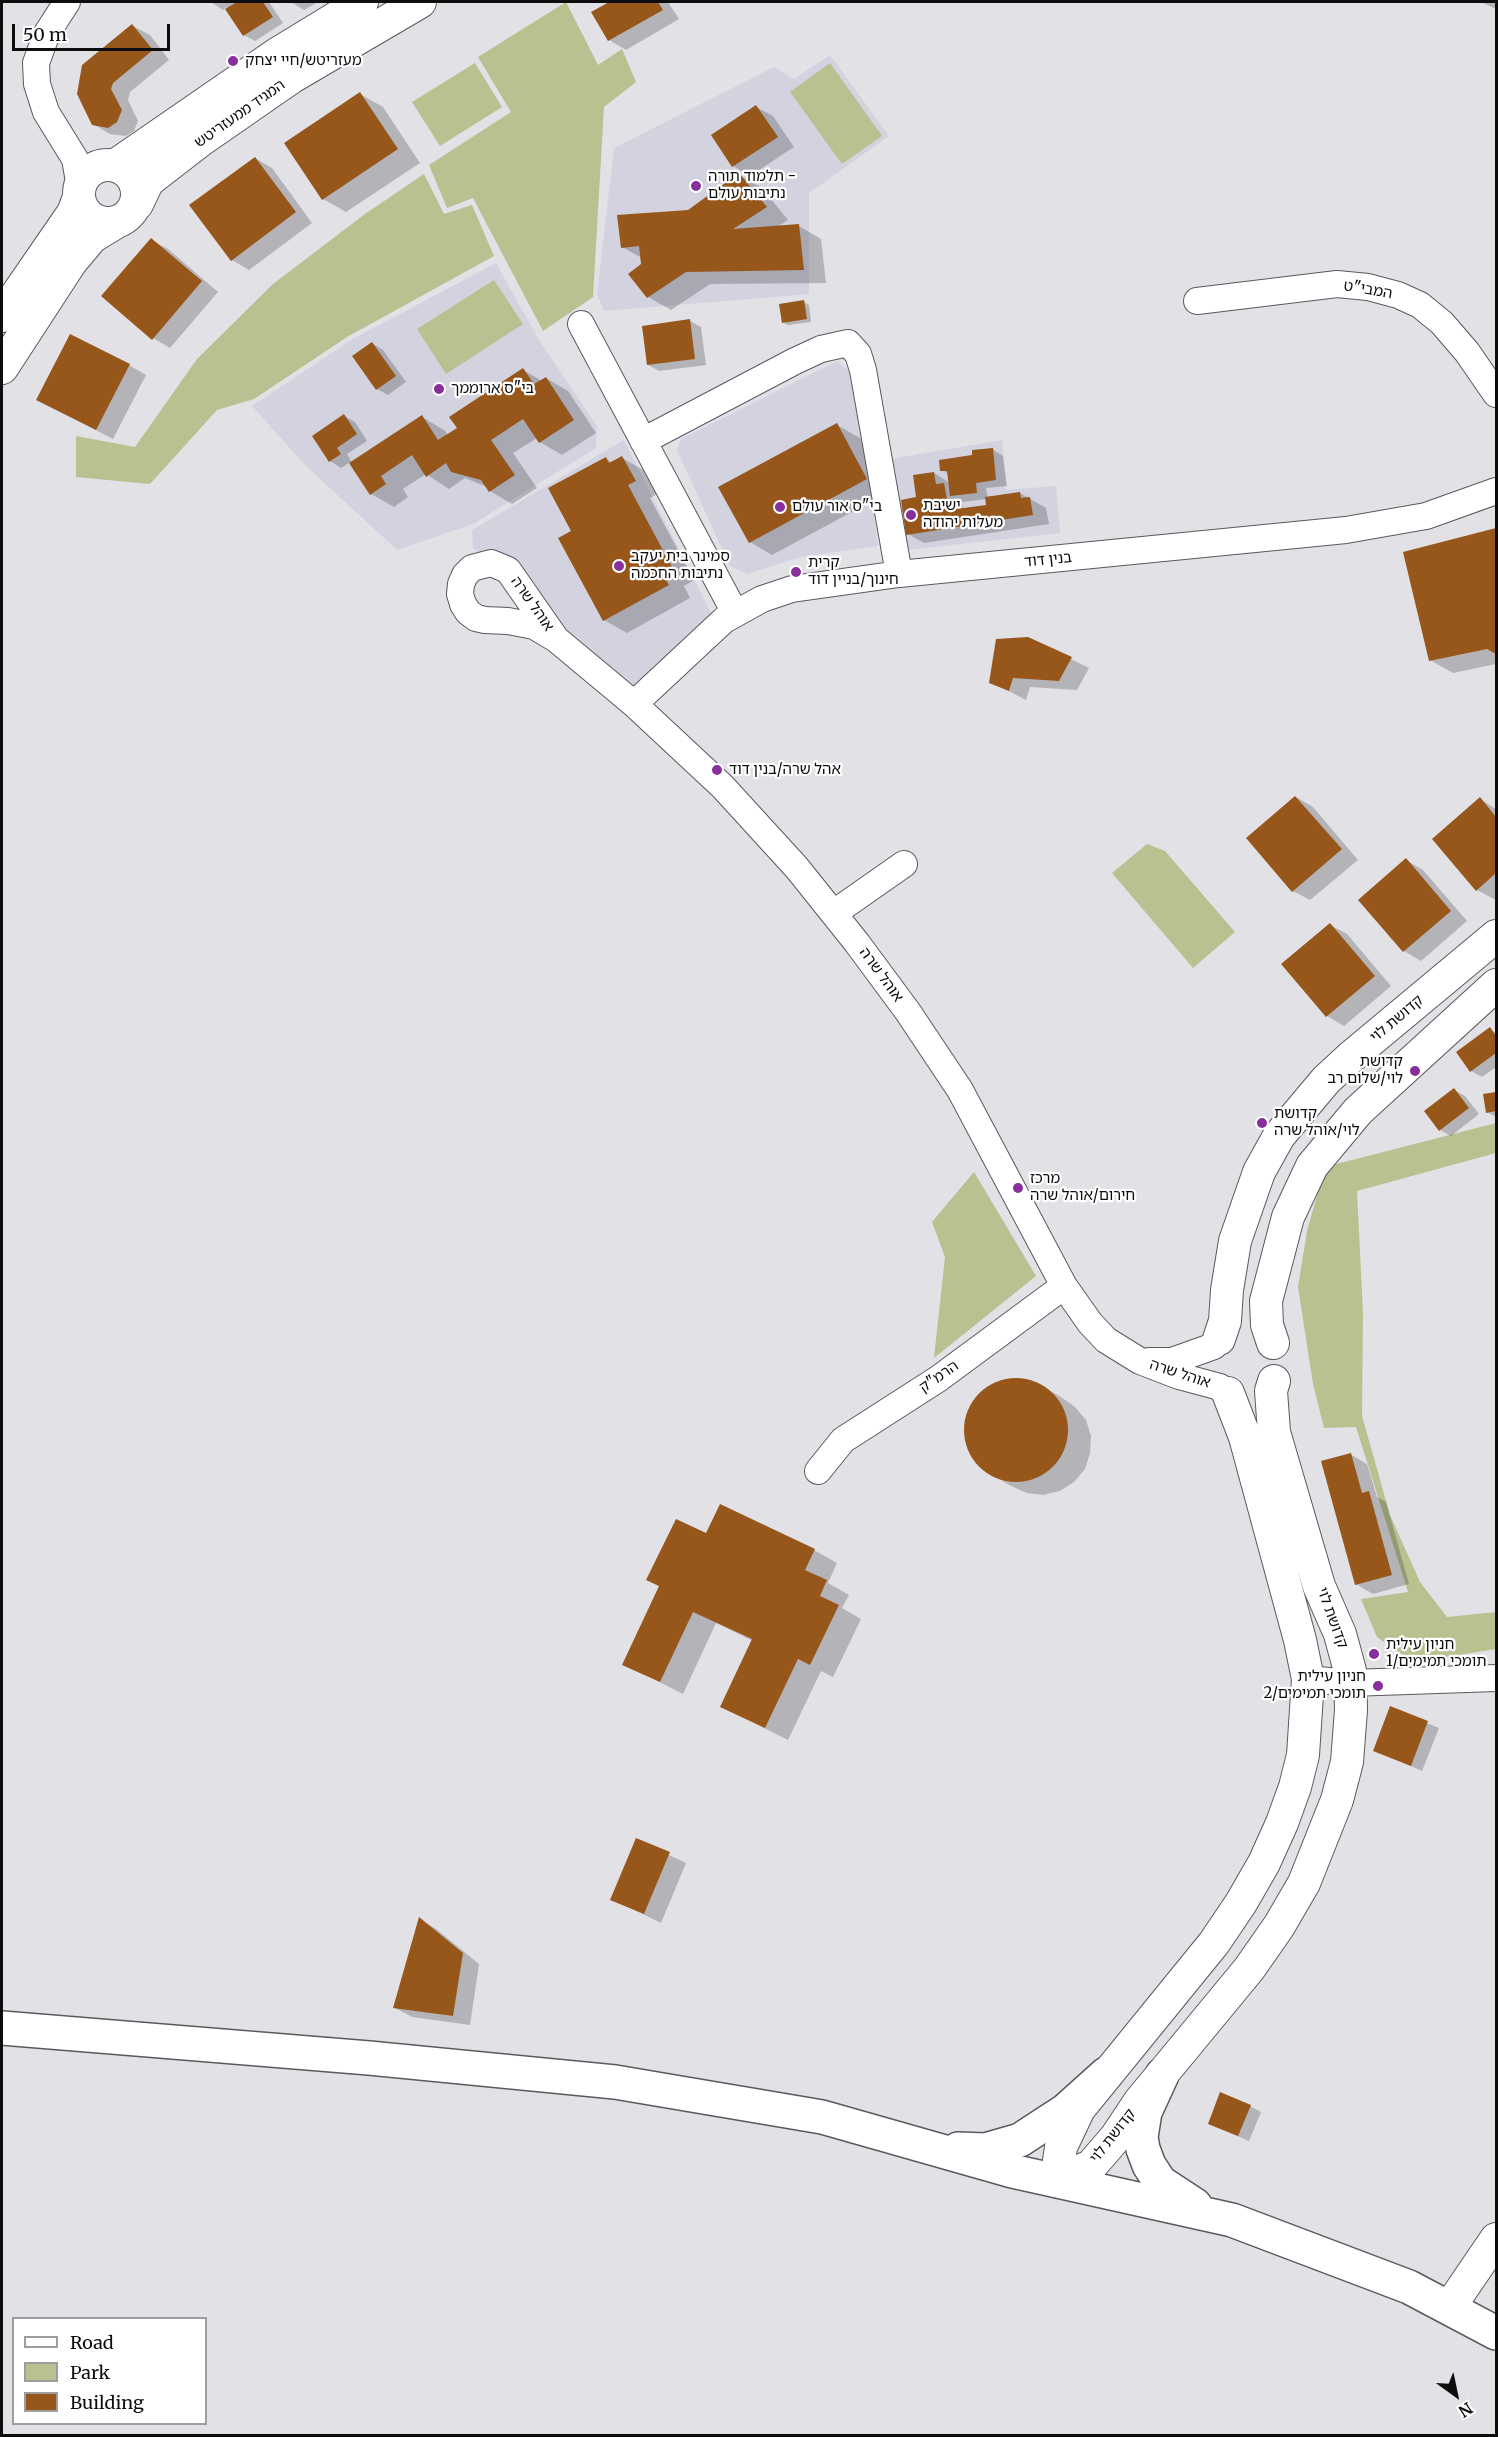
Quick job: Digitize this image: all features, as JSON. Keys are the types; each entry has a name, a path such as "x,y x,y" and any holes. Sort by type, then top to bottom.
{"main road":[{"path":"2,2028 369,2058 615,2082 822,2117 1056,2181 1232,2220 1408,2287 1497,2333"},
{"path":"934,2149 985,2150 1020,2140 1066,2110 1106,2074"},
{"path":"1162,2075 1145,2112 1141,2137 1149,2165 1161,2182 1176,2194 1215,2216"}],"street":[{"path":"66,143 78,152 131,175 138,194 126,213 105,224 87,215 79,192 75,159 46,112 37,84 36,63 47,33 67,2"},
{"name":"המגיד ממעזריטש","path":"111,165 277,54 363,2"},
{"name":"המגיד ממעזריטש","path":"2,368 71,262 92,237 126,213 148,181 201,140 292,77 420,2"},
{"path":"2,315 73,213 84,178 91,170 111,165"},
{"name":"המבי\"ט","path":"1197,301 1337,284 1368,287 1398,294 1420,305 1443,322 1497,394"},
{"path":"581,324 735,614"},
{"path":"643,441 795,361 821,349 848,343 858,354 863,370 899,574"},
{"name":"בנין דוד","path":"634,704 724,620 762,599 792,589 899,574 1368,527 1426,516 1497,491"},
{"name":"אוהל שרה","path":"556,639 634,704 723,788 797,868 834,913 908,1012 960,1090 1064,1286 1090,1323 1106,1340 1140,1361 1179,1377 1224,1390"},
{"path":"834,913 904,864"},
{"name":"קדושת לוי","path":"1217,1343 1225,1321 1227,1290 1235,1241 1259,1172 1279,1136 1321,1087 1352,1056 1497,936"},
{"path":"1224,1390 1245,1397 1253,1396 1262,1393 1274,1381 1279,1366 1279,1357 1267,1325 1266,1301 1288,1217 1312,1166 1327,1145 1358,1111 1497,985"},
{"name":"הרמ\"ק","path":"818,1472 843,1440 938,1379 1064,1286"},
{"path":"1056,2181 1061,2147 1079,2109 1214,1943 1242,1903 1264,1863 1295,1787 1303,1755 1308,1679 1280,1561 1245,1437 1224,1390 1211,1372 1211,1354 1226,1333 1243,1328 1260,1332 1273,1342"},
{"name":"אוהל שרה","path":"1140,1361 1172,1361 1217,1343"},
{"name":"קדושת לוי","path":"1056,2181 1091,2166 1249,1969 1279,1926 1304,1883 1337,1800 1347,1762 1352,1710 1350,1671 1340,1634 1319,1586 1275,1432 1271,1391 1274,1381"},
{"path":"1308,1679 1350,1683 1497,1678"},
{"path":"1449,2308 1497,2240"}],"shaded area":[{"path":"830,55 889,136 809,193 809,294 604,311 597,294 614,148 774,67 794,79"},
{"path":"496,263 539,340 597,426 596,448 473,524 397,550 306,466 252,406 351,340"},
{"path":"837,361 857,378 878,546 800,557 747,574 730,566 677,450 681,439"},
{"path":"624,440 712,615 632,687 473,548 472,530"},
{"path":"1002,440 1006,490 1056,486 1060,533 907,550 896,478 890,459"}],"green space":[{"path":"566,2 598,65 622,49 636,82 604,107 593,297 543,331 473,198 447,208 429,165 511,112 478,57"},
{"path":"475,63 502,107 440,146 412,102"},
{"path":"830,63 882,136 842,164 790,92"},
{"path":"424,174 444,214 472,205 494,256 347,337 254,399 217,410 150,484 76,477 76,436 135,447 197,359 273,284 365,214"},
{"path":"494,280 523,324 446,374 417,329"},
{"path":"1147,844 1165,851 1235,932 1193,968 1112,873"},
{"path":"1496,1123 1496,1153 1357,1191 1363,1313 1362,1416 1390,1515 1420,1582 1447,1617 1496,1612 1496,1649 1434,1659 1403,1655 1377,1637 1361,1599 1408,1592 1356,1427 1324,1428 1313,1384 1298,1287 1307,1231 1325,1167"},
{"path":"974,1172 1036,1276 934,1358 945,1257 932,1222"}],"building":[{"path":"237,2 263,2 273,17 243,36 225,9"},
{"path":"609,2 658,2 663,10 608,41 591,12"},
{"path":"132,24 153,50 113,83 111,89 122,110 117,122 108,128 92,125 77,94 82,65"},
{"path":"360,92 398,149 322,200 284,143"},
{"path":"756,105 778,137 732,167 711,135"},
{"path":"255,157 296,212 231,261 189,205"},
{"path":"739,173 767,207 733,229 799,224 804,270 686,272 647,298 628,274 641,264 639,246 621,248 617,215 688,210"},
{"path":"151,238 202,281 152,340 101,296"},
{"path":"804,300 807,319 782,323 779,304"},
{"path":"690,319 695,359 647,365 642,326"},
{"path":"70,334 130,364 96,430 36,400"},
{"path":"372,342 396,376 376,390 352,356"},
{"path":"523,368 534,384 546,377 574,420 539,443 523,419 491,440 515,475 489,492 481,480 451,472 446,463 426,477 412,455 381,476 386,484 370,495 349,463 422,415 438,440 457,428 449,417"},
{"path":"344,414 357,434 337,448 341,454 329,462 312,436"},
{"path":"837,423 867,479 749,543 718,487"},
{"path":"993,448 996,480 976,483 977,493 950,496 947,471 940,471 939,460 972,455 972,450"},
{"path":"622,456 636,481 628,485 672,567 662,573 669,585 603,621 558,538 571,531 548,488 606,457 609,463"},
{"path":"934,472 936,484 944,483 949,510 986,505 985,497 1020,492 1021,498 1030,497 1033,515 906,535 901,500 916,497 913,475"},
{"path":"1496,528 1496,654 1487,649 1429,661 1403,552"},
{"path":"1028,637 1072,657 1059,681 1013,678 1009,691 989,683 996,639"},
{"path":"1295,796 1342,849 1292,892 1246,838"},
{"path":"1480,797 1496,817 1496,873 1476,891 1432,839"},
{"path":"1406,858 1451,911 1403,952 1358,900"},
{"path":"1330,923 1375,976 1326,1017 1281,964"},
{"path":"1490,1027 1496,1036 1496,1053 1470,1072 1456,1052"},
{"path":"1454,1088 1469,1108 1439,1131 1424,1111"},
{"path":"1496,1092 1496,1111 1486,1113 1483,1094"},
{"path":"1016,1378 1036,1382 1053,1393 1064,1410 1068,1430 1064,1450 1053,1467 1036,1478 1016,1482 996,1478 979,1467 968,1450 964,1430 968,1410 979,1393 996,1382"},
{"path":"1351,1453 1362,1493 1369,1491 1392,1575 1355,1585 1321,1461"},
{"path":"720,1504 815,1549 805,1570 827,1580 820,1596 839,1605 810,1665 798,1659 765,1728 720,1707 752,1639 693,1612 660,1682 622,1665 659,1586 646,1580 676,1519 706,1533"},
{"path":"1390,1706 1428,1721 1411,1766 1373,1751"},
{"path":"636,1838 670,1852 644,1914 610,1900"},
{"path":"419,1917 463,1953 453,2016 393,2008"},
{"path":"1220,2092 1251,2105 1238,2136 1208,2124"}],"place":[{"name":"מעזריטש/חיי יצחק","path":"233,61"},
{"name":"תלמוד תורה - נתיבות עולם","path":"696,186"},
{"name":"בי\"ס ארוממך","path":"439,389"},
{"name":"בי\"ס אור עולם","path":"780,507"},
{"name":"ישיבת מעלות יהודה","path":"911,515"},
{"name":"סמינר בית יעקב נתיבות החכמה","path":"619,566"},
{"name":"קרית חינוך/בניין דוד","path":"796,572"},
{"name":"אהל שרה/בנין דוד","path":"717,770"},
{"name":"קדושת לוי/שלום רב","path":"1415,1071"},
{"name":"קדושת לוי/אוהל שרה","path":"1262,1123"},
{"name":"מרכז חירום/אוהל שרה","path":"1018,1188"},
{"name":"חניון עילית 1/תומכי תמימים","path":"1374,1654"},
{"name":"חניון עילית 2/תומכי תמימים","path":"1378,1686"}]}
